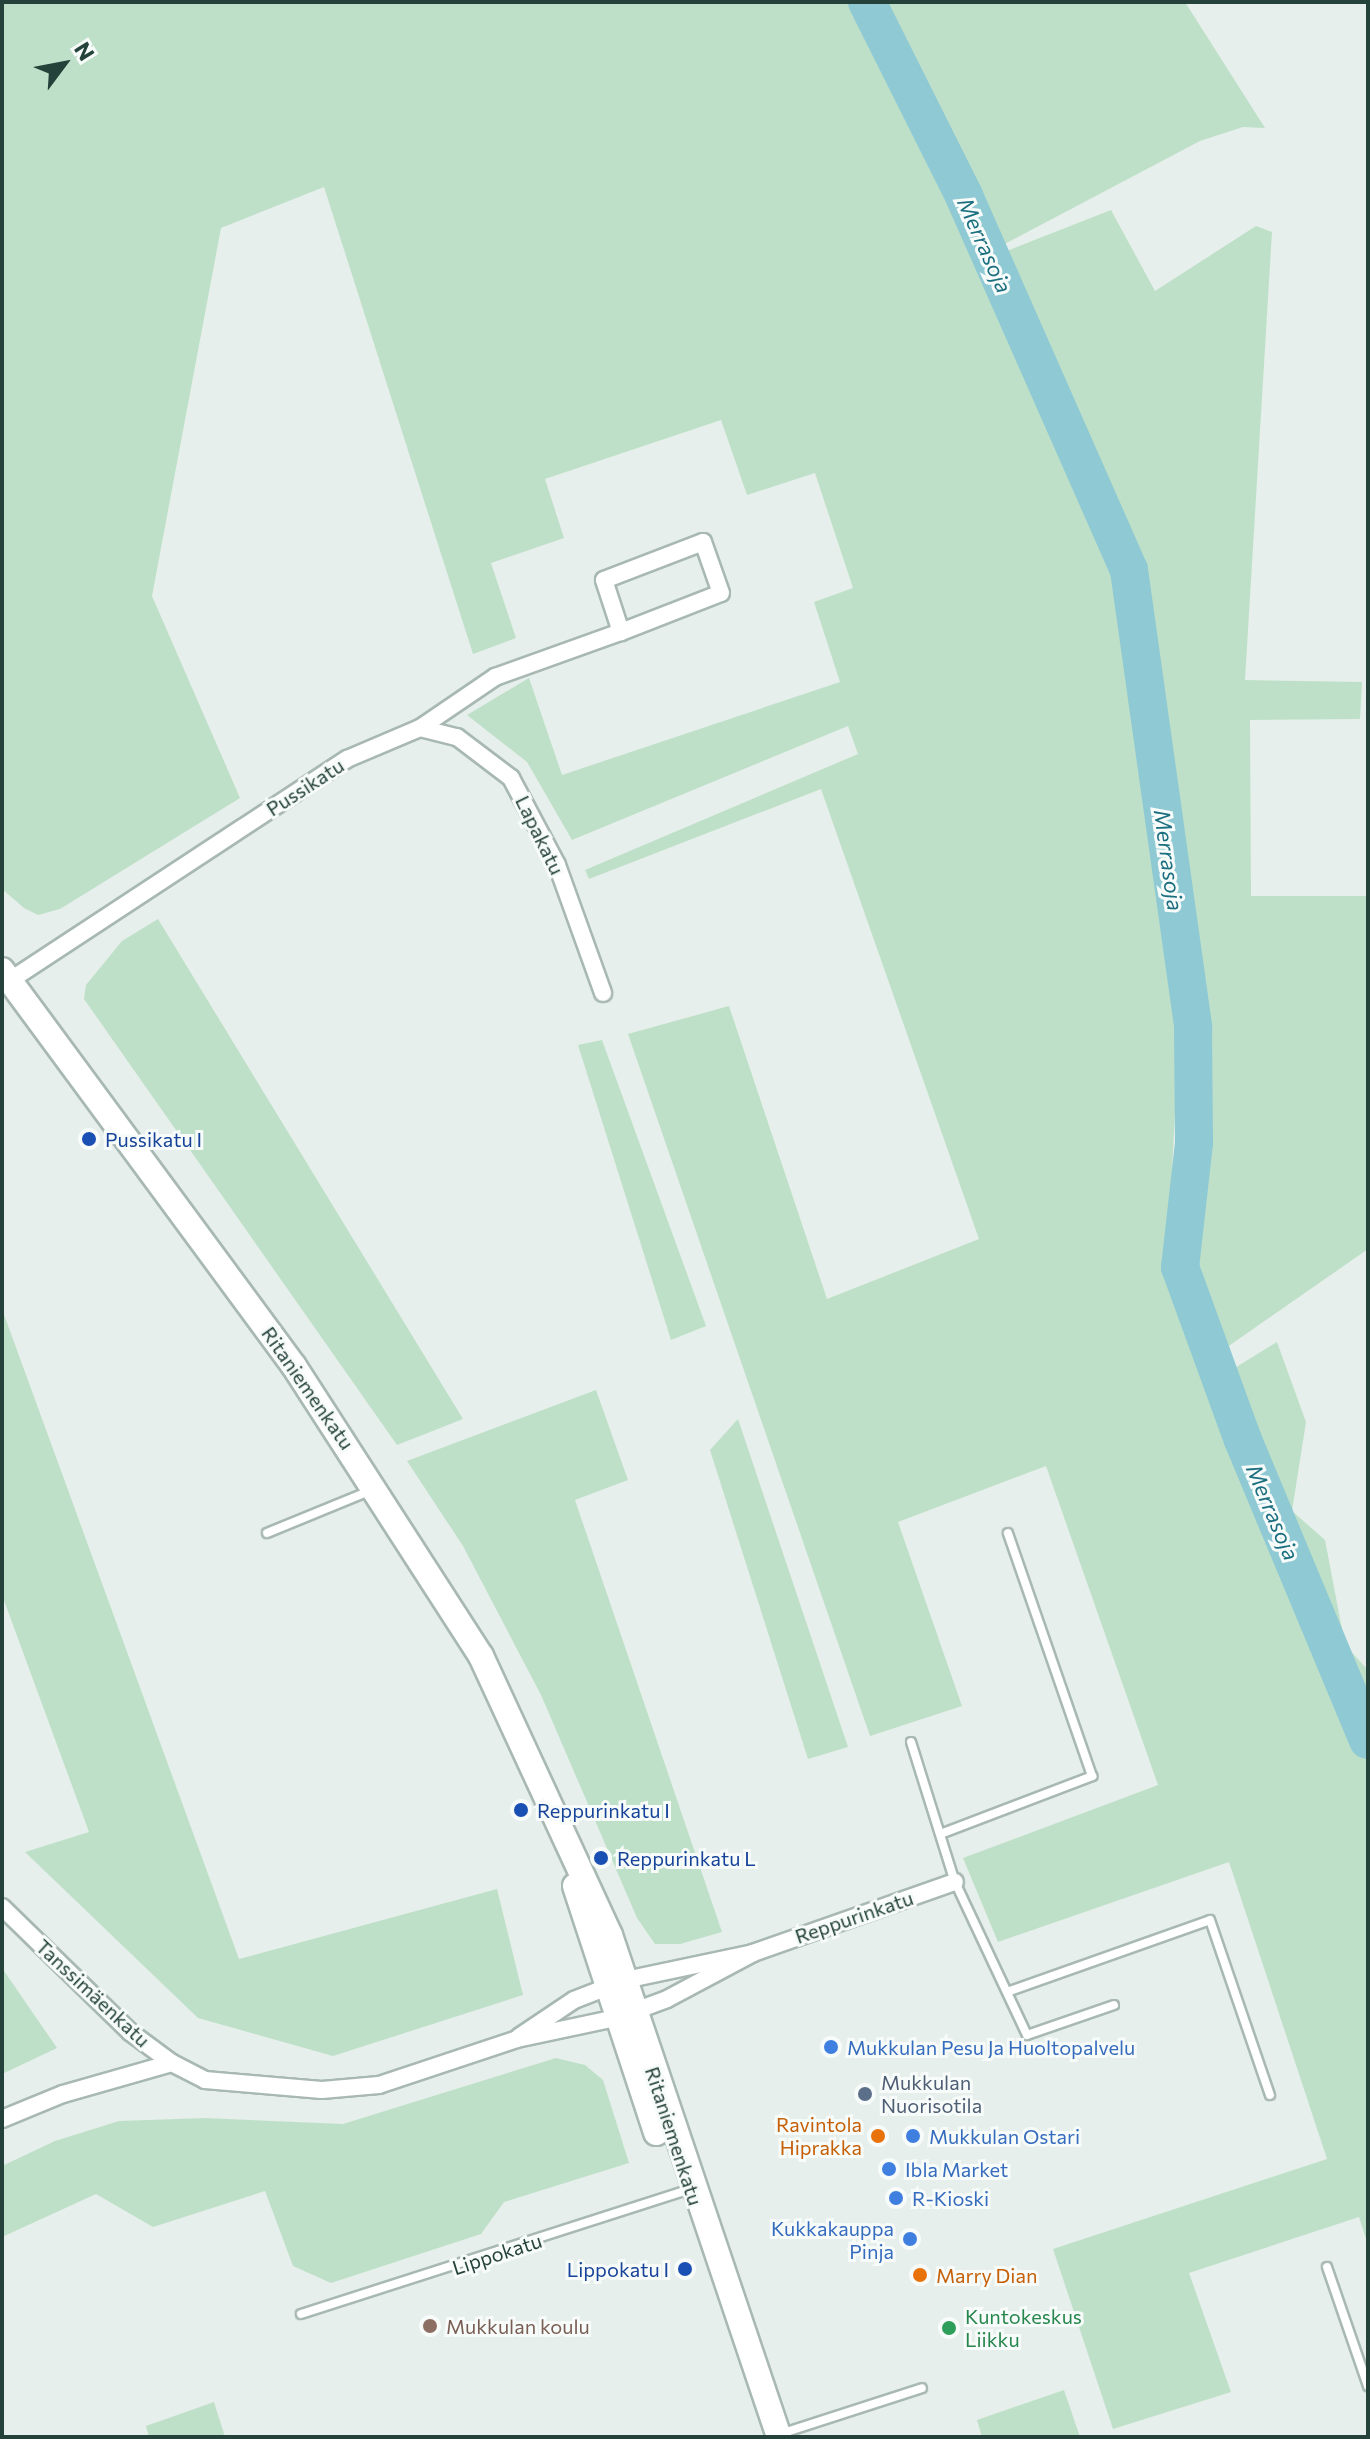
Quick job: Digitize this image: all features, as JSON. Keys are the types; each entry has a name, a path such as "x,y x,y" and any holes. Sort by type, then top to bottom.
{"street":[{"name":"Pussikatu","path":"4,979 347,759 420,728 495,677 621,632 721,593 703,542 604,580 621,632"},
{"name":"Lapakatu","path":"420,728 457,737 511,778 557,865 603,993"},
{"name":"Ritaniemenkatu","path":"4,979 294,1366 376,1487 481,1656 562,1838 773,2436"},
{"name":"Reppurinkatu","path":"626,2014 753,1953 955,1882"},
{"name":"Tanssimäenkatu","path":"2,1907 130,2032 172,2063 205,2080 322,2090 379,2085 517,2039 626,2014"},
{"name":"Reppurinkatu","path":"615,1984 753,1953"},
{"name":"Tanssimäenkatu","path":"517,2039 574,2000 615,1984"},
{"path":"2,2119 63,2094 172,2063"}],"lane":[{"path":"267,1533 352,1502 376,1487"},
{"path":"943,1833 1092,1776 1008,1533"},
{"path":"911,1742 943,1833 955,1882 1027,2035 1114,2005"},
{"path":"1007,1992 1210,1920 1270,2095"},
{"name":"Lippokatu","path":"301,2314 685,2193"},
{"path":"1327,2267 1368,2386"},
{"path":"773,2436 922,2388"}],"green space":[{"path":"2,2 1185,2 1265,128 1243,127 1200,141 976,259 1116,577 1179,1032 1167,1272 1207,1385 1277,1342 1306,1422 1292,1511 1325,1540 1345,1645 1368,1670 1368,2245 1359,2217 1189,2273 1231,2392 1113,2429 1053,2249 1327,2159 1229,1862 998,1942 963,1858 1158,1785 1046,1466 898,1522 962,1706 870,1736 628,1034 729,1006 827,1299 979,1239 821,789 589,879 585,870 858,754 848,726 572,840 527,762 467,715 529,678 562,775 840,682 814,602 853,588 815,473 747,495 721,420 545,479 564,538 491,563 516,638 473,654 324,187 221,228 152,596 240,798 60,909 38,915 24,908 2,889"},
{"path":"1111,210 1155,291 1256,226 1272,232 1245,680 1362,682 1360,719 1250,720 1251,896 1368,896 1368,1249 1223,1350 1191,1264 1205,1081 1203,1025 1138,565 1004,252"},
{"path":"158,919 463,1419 397,1445 84,999 86,985 122,941"},
{"path":"602,1040 706,1326 671,1340 578,1045"},
{"path":"2,1309 239,1959 497,1889 523,1995 333,2056 198,2018 25,1852 89,1832 2,1595"},
{"path":"596,1390 628,1480 575,1500 722,1932 680,1944 655,1944 637,1918 541,1695 463,1546 407,1461"},
{"path":"738,1419 848,1747 808,1759 710,1450"},
{"path":"2,1968 57,2048 2,2074"},
{"path":"556,2058 585,2065 603,2080 629,2163 504,2202 481,2234 331,2283 293,2266 265,2191 153,2227 96,2194 2,2237 2,2166 55,2141 119,2121 205,2118 343,2124"},
{"path":"1064,2390 1080,2437 982,2437 977,2420"},
{"path":"214,2402 225,2437 149,2437 146,2426"}],"waterway":[{"name":"Merrasoja","path":"867,2 964,196 1129,570 1193,1028 1194,1143 1180,1267 1243,1440 1368,1740"}],"place":[{"name":"Pussikatu I","path":"89,1139"},
{"name":"Reppurinkatu I","path":"521,1810"},
{"name":"Reppurinkatu L","path":"601,1858"},
{"name":"Mukkulan Pesu Ja Huoltopalvelu","path":"831,2047"},
{"name":"Mukkulan Nuorisotila","path":"865,2094"},
{"name":"Ravintola Hiprakka","path":"878,2136"},
{"name":"Mukkulan Ostari","path":"913,2136"},
{"name":"Ibla Market","path":"889,2169"},
{"name":"R-Kioski","path":"896,2198"},
{"name":"Kukkakauppa Pinja","path":"910,2239"},
{"name":"Lippokatu I","path":"685,2269"},
{"name":"Marry Dian","path":"920,2275"},
{"name":"Mukkulan koulu","path":"430,2326"},
{"name":"Kuntokeskus Liikku","path":"949,2328"}]}
